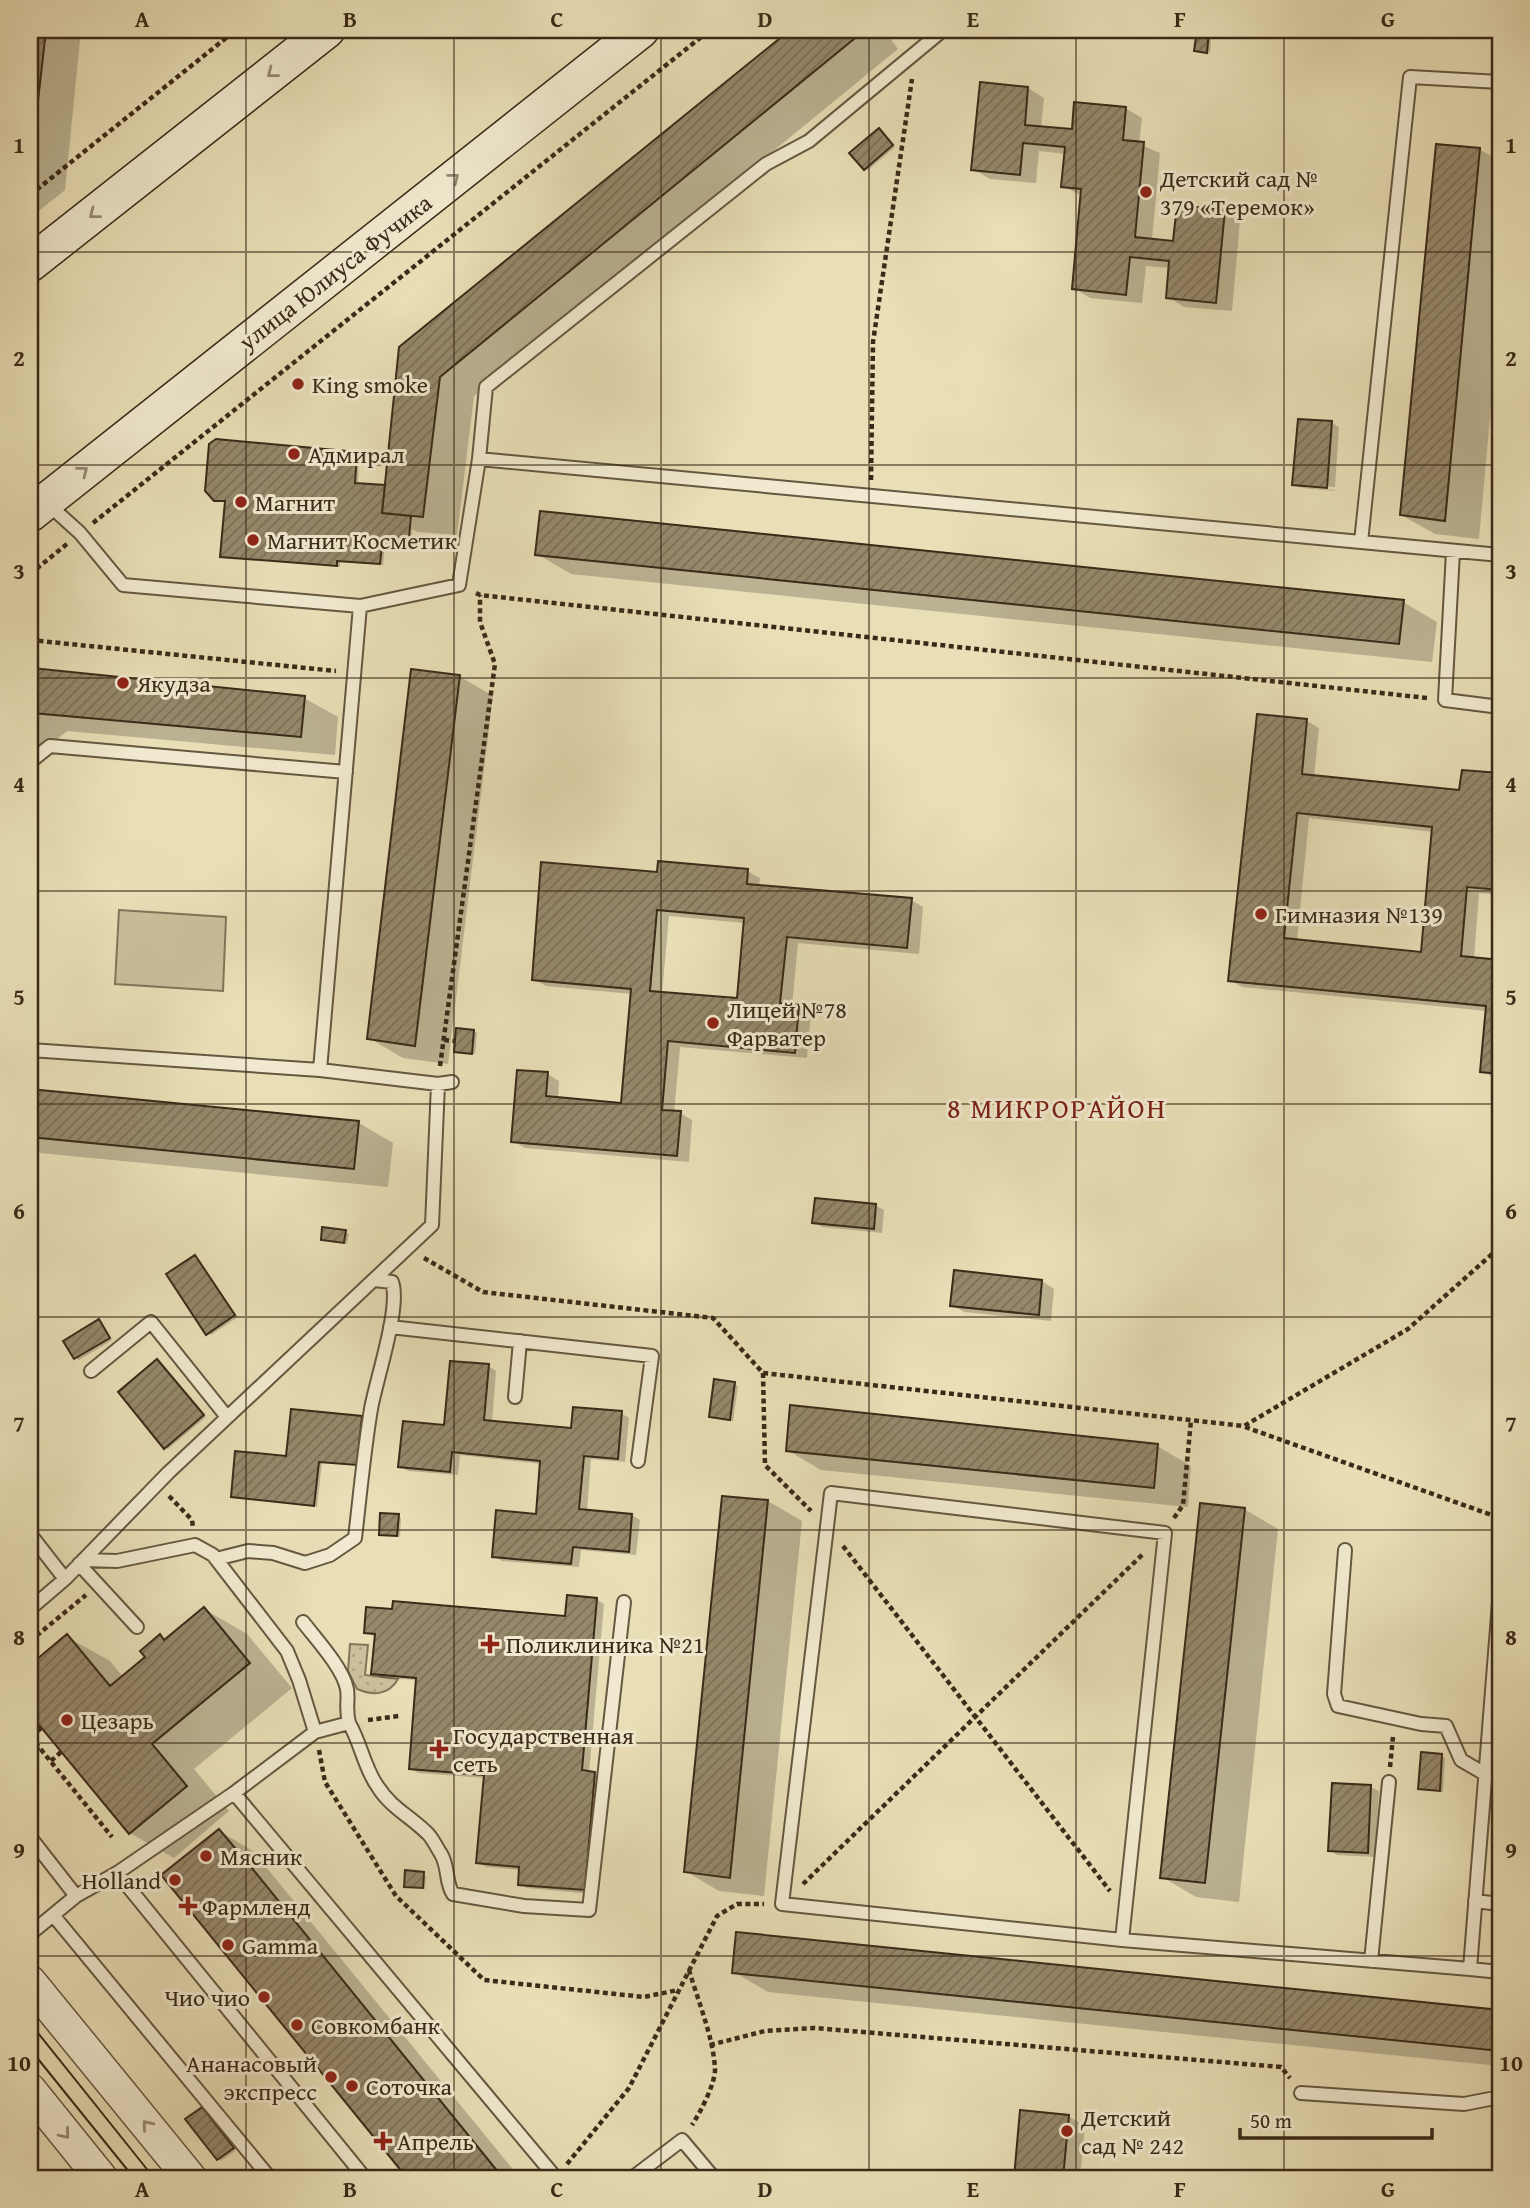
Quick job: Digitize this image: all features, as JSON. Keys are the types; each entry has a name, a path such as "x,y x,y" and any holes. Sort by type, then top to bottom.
{"main road":[{"path":"30,264 326,30"},
{"name":"улица Юлиуса Фучика","path":"37,507 641,30"}],"street":[{"path":"30,1982 190,2178"},
{"path":"30,2090 101,2178"}],"lane":[{"path":"37,507 80,533 123,585 360,606 460,585 479,459 486,387 766,164 809,141 943,30"},
{"path":"1361,542 1410,77 1500,82"},
{"path":"479,459 1500,555"},
{"path":"1453,552 1445,700 1500,707"},
{"path":"320,1070 360,606"},
{"path":"30,762 50,746 346,772"},
{"path":"30,1050 320,1070 438,1084 452,1082"},
{"path":"30,1609 65,1579 158,1483 227,1417 432,1226 438,1084"},
{"path":"216,1559 248,1551 273,1553 305,1563 330,1555 355,1538 371,1409 390,1326 395,1289 392,1282 374,1280"},
{"path":"91,1371 151,1322 227,1417"},
{"path":"390,1326 652,1356 638,1461"},
{"path":"515,1397 520,1341"},
{"path":"1122,1940 1165,1533 831,1493 782,1904 1122,1940 1500,1972"},
{"path":"30,1534 65,1579"},
{"path":"81,1562 117,1561 195,1545 216,1559 287,1651 315,1732"},
{"path":"1345,1550 1334,1694 1338,1706 1395,1719 1446,1726 1461,1760 1485,1774"},
{"path":"81,1562 98,1586 137,1627"},
{"path":"1469,1969 1500,1590"},
{"path":"303,1622 338,1669 347,1689 345,1709 349,1723 358,1737 366,1765 377,1787 390,1803 429,1836 444,1858 448,1887 453,1894 524,1906 589,1910 624,1602"},
{"path":"30,1934 76,1895 117,1873 234,1793 315,1732 333,1725 349,1723"},
{"path":"1371,1961 1389,1782"},
{"path":"234,1793 556,2178"},
{"path":"30,1838 76,1895"},
{"path":"117,1873 365,2178"},
{"path":"1475,1901 1500,1904"},
{"path":"53,1915 270,2178"},
{"path":"1301,2093 1464,2104 1500,2097"},
{"path":"632,2178 682,2140 714,2178"}],"path":[{"path":"30,195 236,30"},
{"path":"30,574 710,30"},
{"path":"870,495 873,342 916,52"},
{"path":"460,585 480,595 1445,700"},
{"path":"438,1084 495,664 480,622 480,595"},
{"path":"30,640 355,673"},
{"path":"444,1040 455,1041"},
{"path":"1244,1426 1408,1329 1500,1247"},
{"path":"408,1248 483,1292 713,1318 762,1373 765,1465 827,1526 1125,1911"},
{"path":"762,1373 1244,1426 1500,1518"},
{"path":"556,2178 629,2088 717,1916 737,1904 782,1904 1165,1533 1183,1505 1191,1420"},
{"path":"158,1483 192,1520 195,1545"},
{"path":"30,1642 98,1586"},
{"path":"349,1723 399,1716"},
{"path":"1389,1782 1395,1719"},
{"path":"41,1728 30,1736 112,1837"},
{"path":"30,1755 39,1748"},
{"path":"51,1761 61,1752"},
{"path":"682,2140 700,2113 715,2073 689,1970"},
{"path":"710,2045 765,2031 815,2028 1280,2067 1301,2093"}],"shaded area":[{"path":"119,910 226,917 223,991 115,984"},
{"path":"350,1644 368,1645 365,1675 398,1679 390,1688 380,1693 357,1689 348,1671"}],"building":[{"path":"30,30 46,30 30,172"},
{"path":"790,30 865,30 440,377 423,517 382,513 399,347"},
{"path":"1197,30 1209,30 1207,53 1194,51"},
{"path":"980,82 1028,87 1025,125 1072,129 1074,102 1126,107 1123,140 1144,142 1135,237 1173,241 1177,205 1225,210 1216,303 1166,298 1169,261 1130,257 1126,295 1072,289 1081,189 1061,187 1065,147 1023,143 1020,175 971,170"},
{"path":"879,128 893,145 864,170 849,153"},
{"path":"1436,144 1480,148 1445,521 1400,515"},
{"path":"1298,419 1332,421 1327,488 1292,485"},
{"path":"216,439 357,452 355,483 385,485 382,513 411,516 408,548 382,545 380,564 337,561 337,566 220,557 225,501 214,501 205,491 209,444"},
{"path":"540,511 1404,600 1399,644 535,555"},
{"path":"32,668 305,696 301,737 30,714"},
{"path":"411,669 460,675 415,1046 367,1039"},
{"name":"Гимназия №139","path":"1257,714 1307,719 1302,774 1459,790 1462,770 1500,773 1500,890 1467,887 1461,956 1500,960 1500,1074 1480,1072 1486,1006 1228,981","holes":["1297,813 1432,827 1421,952 1284,938"]},
{"name":"Лицей №78 Фарватер","path":"658,861 748,869 747,884 912,898 907,948 787,937 780,1003 799,1005 795,1053 668,1041 662,1110 681,1111 677,1156 511,1142 517,1070 548,1072 546,1096 621,1103 631,989 532,980 541,862 657,872","holes":["657,910 744,918 737,998 650,991"]},
{"path":"456,1028 474,1030 472,1054 454,1052"},
{"path":"30,1089 359,1121 354,1169 30,1137"},
{"path":"815,1198 876,1204 874,1229 812,1223"},
{"path":"322,1227 346,1230 344,1243 321,1240"},
{"path":"195,1255 235,1315 206,1335 166,1274"},
{"path":"954,1270 1042,1280 1039,1315 950,1306"},
{"path":"99,1319 110,1338 74,1359 63,1341"},
{"path":"157,1359 204,1415 164,1449 118,1392"},
{"path":"450,1361 489,1364 484,1420 571,1428 573,1407 622,1411 618,1459 584,1456 579,1509 632,1514 629,1552 573,1547 571,1564 492,1557 496,1510 536,1514 540,1461 452,1452 450,1472 398,1467 403,1421 444,1425"},
{"path":"714,1379 735,1382 730,1420 709,1417"},
{"path":"790,1405 1158,1444 1154,1488 786,1451"},
{"path":"291,1409 362,1416 357,1465 319,1462 314,1506 231,1497 235,1451 286,1456"},
{"path":"722,1496 768,1500 730,1878 684,1872"},
{"path":"1200,1503 1245,1508 1205,1883 1160,1878"},
{"path":"380,1513 399,1514 397,1536 379,1535"},
{"path":"567,1595 597,1598 582,1770 595,1772 585,1890 518,1885 519,1867 476,1863 484,1775 409,1769 416,1678 371,1674 375,1634 364,1633 366,1607 392,1609 393,1601 565,1616"},
{"path":"204,1607 250,1663 152,1744 187,1786 129,1834 30,1714 30,1665 67,1634 110,1686 145,1657 140,1651 160,1634 164,1640"},
{"path":"1421,1752 1442,1754 1440,1791 1418,1789"},
{"path":"1332,1783 1371,1785 1368,1853 1328,1851"},
{"path":"219,1829 503,2178 407,2178 161,1875"},
{"path":"405,1870 424,1872 423,1888 404,1887"},
{"path":"736,1932 1500,2010 1500,2051 732,1973"},
{"path":"202,2107 234,2148 217,2160 185,2119"},
{"path":"1020,2110 1069,2115 1063,2178 1014,2178"}],"tram line":[{"path":"30,2023 154,2178"},
{"path":"30,2049 134,2178"}],"place":[{"name":"Детский сад № 379 «Теремок»","path":"1146,192"},
{"name":"King smoke","path":"298,384"},
{"name":"Адмирал","path":"294,454"},
{"name":"Магнит","path":"241,502"},
{"name":"Магнит Косметик","path":"253,540"},
{"name":"Якудза","path":"123,683"},
{"name":"Гимназия №139","path":"1261,914"},
{"name":"Лицей №78 Фарватер","path":"713,1023"},
{"name":"Поликлиника №21","path":"490,1644"},
{"name":"Цезарь","path":"67,1720"},
{"name":"Государственная сеть","path":"439,1749"},
{"name":"Мясник","path":"206,1856"},
{"name":"Holland","path":"175,1880"},
{"name":"Фармленд","path":"188,1906"},
{"name":"Gamma","path":"228,1945"},
{"name":"Чио чио","path":"264,1997"},
{"name":"Совкомбанк","path":"297,2025"},
{"name":"Ананасовый экспресс","path":"331,2077"},
{"name":"Соточка","path":"352,2086"},
{"name":"Детский сад № 242","path":"1067,2131"},
{"name":"Апрель","path":"383,2141"}],"district":[{"name":"8 МИКРОРАЙОН","path":"1057,1107"}]}
